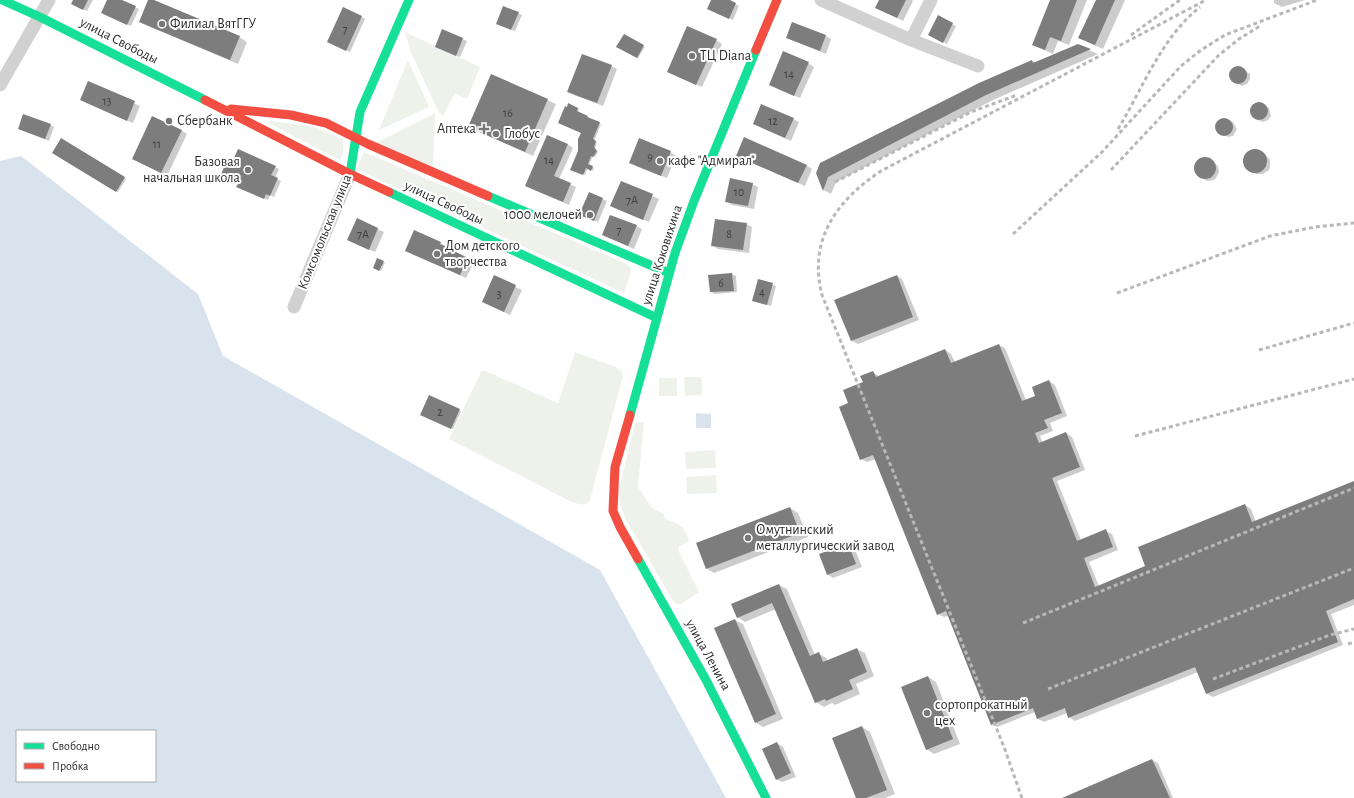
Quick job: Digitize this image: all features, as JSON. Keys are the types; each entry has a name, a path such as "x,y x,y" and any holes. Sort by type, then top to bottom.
{"main road":[{"name":"улица Свободы","path":"2,0 40,17 350,174 657,318"},
{"name":"Комсомольская улица","path":"350,174 360,112 409,0"},
{"name":"улица Коковихина","path":"620,527 613,511 615,467 669,273 694,201 777,0"},
{"name":"улица Свободы","path":"222,109 291,115 313,119 328,124 356,138 669,273"},
{"name":"улица Ленина","path":"620,527 706,680 766,798"}],"street":[{"path":"0,85 49,0"},
{"path":"821,0 912,40 978,66"},
{"path":"912,40 932,0"},
{"name":"Комсомольская улица","path":"294,307 350,174"}],"shaded area":[{"path":"405,32 480,67 467,99 455,93 443,116 439,113 410,50"},
{"path":"408,60 429,107 379,130"},
{"path":"435,113 433,167 376,143"},
{"path":"271,121 315,127 343,139 343,153 340,160 267,122"},
{"path":"364,152 627,264 631,269 624,293 356,169"},
{"path":"21,156 198,294 223,356 600,570 726,798 0,798 0,161"},
{"path":"575,352 616,367 621,371 623,376 588,503 579,504 566,499 449,439 483,370 558,403"},
{"path":"684,377 702,377 702,395 685,396"},
{"path":"659,378 677,378 677,396 659,396"},
{"path":"696,413 711,414 711,428 696,428"},
{"path":"644,422 638,487 652,508 664,514 665,519 681,526 689,541 679,546 678,550 699,592 681,604 676,604 672,599 626,520 620,504 618,493 635,423"},
{"path":"715,450 716,468 686,469 685,452"},
{"path":"716,475 717,493 687,494 686,477"}],"building":[{"path":"73,0 88,0 83,10 71,4"},
{"path":"107,0 122,0 136,6 127,25 101,13"},
{"path":"148,0 154,0 240,36 230,60 139,22"},
{"path":"711,0 730,0 736,3 729,19 707,9"},
{"path":"879,0 906,0 897,18 875,8"},
{"path":"1050,0 1077,0 1061,41 1050,37 1045,50 1032,45"},
{"path":"1096,0 1115,0 1095,45 1078,38"},
{"path":"503,6 519,12 511,30 496,24"},
{"path":"343,7 362,16 346,51 327,42"},
{"path":"938,15 953,23 943,43 928,35"},
{"path":"792,22 826,35 820,51 786,38"},
{"name":"ТЦ Diana","path":"687,26 717,39 696,85 667,72"},
{"path":"442,29 463,38 456,56 435,47"},
{"path":"624,34 644,45 637,58 616,47"},
{"path":"1078,44 1091,49 984,96 828,177 823,191 816,173 820,163 979,83 1032,60 1033,63"},
{"path":"783,51 809,62 794,96 769,85"},
{"path":"582,54 612,65 597,103 567,92"},
{"path":"1238,66 1244,69 1247,75 1244,81 1238,84 1232,81 1229,75 1232,69"},
{"path":"491,74 548,99 525,152 468,127"},
{"path":"88,81 135,101 127,121 80,100"},
{"path":"1255,102 1263,102 1268,107 1266,118 1263,120 1255,120 1250,115 1250,107"},
{"path":"568,103 578,108 577,111 588,116 587,117 600,122 593,139 596,141 594,147 597,151 593,157 591,156 588,164 593,166 591,171 586,168 583,175 570,170 578,151 578,139 581,133 558,123 565,106 567,107"},
{"path":"761,104 794,118 785,138 753,124"},
{"path":"23,114 51,124 45,139 18,129"},
{"path":"152,116 182,130 161,173 132,159"},
{"path":"1224,118 1230,121 1233,127 1230,133 1224,136 1218,133 1215,127 1218,121"},
{"path":"547,135 568,144 554,176 571,183 563,202 525,186"},
{"path":"744,137 807,165 798,183 736,156"},
{"path":"61,138 125,177 116,192 52,153"},
{"path":"639,138 671,151 661,176 629,163"},
{"name":"Базовая начальная школа","path":"238,149 276,166 271,175 278,178 270,196 266,194 264,199 236,187 238,184 220,176 227,161 232,163"},
{"path":"1255,149 1260,150 1266,156 1266,166 1260,172 1255,173 1250,172 1244,166 1243,161 1244,156 1250,150"},
{"path":"1201,157 1209,157 1216,164 1216,172 1209,179 1201,179 1194,172 1194,164"},
{"path":"730,178 753,183 748,206 725,202"},
{"path":"621,181 653,194 643,220 610,206"},
{"path":"589,192 603,198 594,221 579,215"},
{"path":"610,215 637,225 628,246 602,235"},
{"path":"357,218 378,228 369,250 347,240"},
{"path":"715,219 747,223 743,250 711,246"},
{"name":"Дом детского творчества","path":"414,230 441,242 440,244 468,258 460,275 405,251"},
{"path":"377,258 384,261 379,271 373,268"},
{"path":"732,273 734,291 710,292 708,275"},
{"path":"494,275 516,285 504,312 482,302"},
{"path":"897,275 913,317 851,341 834,300"},
{"path":"758,279 773,283 767,305 752,301"},
{"path":"999,344 1022,401 1035,396 1032,387 1049,380 1062,413 1044,420 1048,428 1035,433 1039,443 1066,432 1080,467 1052,478 1077,541 1106,529 1113,547 1084,558 1095,587 1145,566 1138,547 1245,504 1252,522 1354,481 1354,599 1326,611 1338,642 1206,694 1195,667 1068,718 1065,708 1037,719 1033,708 991,725 946,611 937,615 873,455 860,460 839,407 848,403 843,390 863,382 860,376 873,371 876,377 945,349 951,363"},
{"path":"429,395 460,409 451,429 420,415"},
{"name":"Омутнинский металлургический завод","path":"790,507 800,533 706,569 696,543"},
{"path":"848,543 856,564 827,575 819,554"},
{"path":"779,584 810,656 819,652 823,662 857,648 867,672 849,680 853,689 826,701 825,699 815,703 772,603 737,618 731,604"},
{"path":"735,619 776,714 755,723 714,628"},
{"name":"сортопрокатный цех","path":"928,676 953,739 926,750 901,687"},
{"path":"862,726 887,790 866,798 856,798 832,738"},
{"path":"777,742 791,773 776,780 762,749"},
{"path":"1152,759 1170,798 1062,798"}],"railway":[{"path":"1131,35 1180,0"},
{"path":"1022,798 1004,747 822,295 819,275 819,257 829,224 839,209 851,195 881,171 1206,0"},
{"path":"1013,234 1102,152 1181,66 1201,50 1225,35 1317,0"},
{"path":"1118,129 1154,64 1174,33 1186,19 1200,7"},
{"path":"1111,170 1219,55 1239,39 1260,26"},
{"path":"835,182 971,112 1017,95"},
{"path":"1117,293 1270,236 1315,227 1354,223"},
{"path":"1259,350 1354,323"},
{"path":"1135,436 1354,379"},
{"path":"1023,623 1354,488"},
{"path":"1048,689 1354,568"},
{"path":"1213,679 1330,635 1354,629"},
{"path":"1348,644 1354,642"}],"traffic: fast":[{"path":"2,0 40,17 205,100"},
{"path":"350,174 360,112 409,0"},
{"path":"630,415 675,253 694,201 756,50"},
{"path":"389,192 657,318"},
{"path":"488,196 669,273"},
{"path":"638,559 706,680 766,798"}],"traffic: jam":[{"path":"756,50 777,0"},
{"path":"205,100 350,174 389,192"},
{"path":"231,109 291,115 326,123 368,144 488,196"},
{"path":"630,415 615,467 613,511 638,559"}],"place":[{"name":"Филиал ВятГГУ","path":"162,24"},
{"name":"ТЦ Diana","path":"692,56"},
{"name":"Сбербанк","path":"169,121"},
{"name":"Аптека","path":"484,129"},
{"name":"Глобус","path":"496,134"},
{"name":"кафе \"Адмирал\"","path":"660,161"},
{"name":"Базовая начальная школа","path":"248,170"},
{"name":"1000 мелочей","path":"590,215"},
{"name":"Дом детского творчества","path":"437,254"},
{"name":"Омутнинский металлургический завод","path":"748,538"},
{"name":"сортопрокатный цех","path":"927,713"}]}
